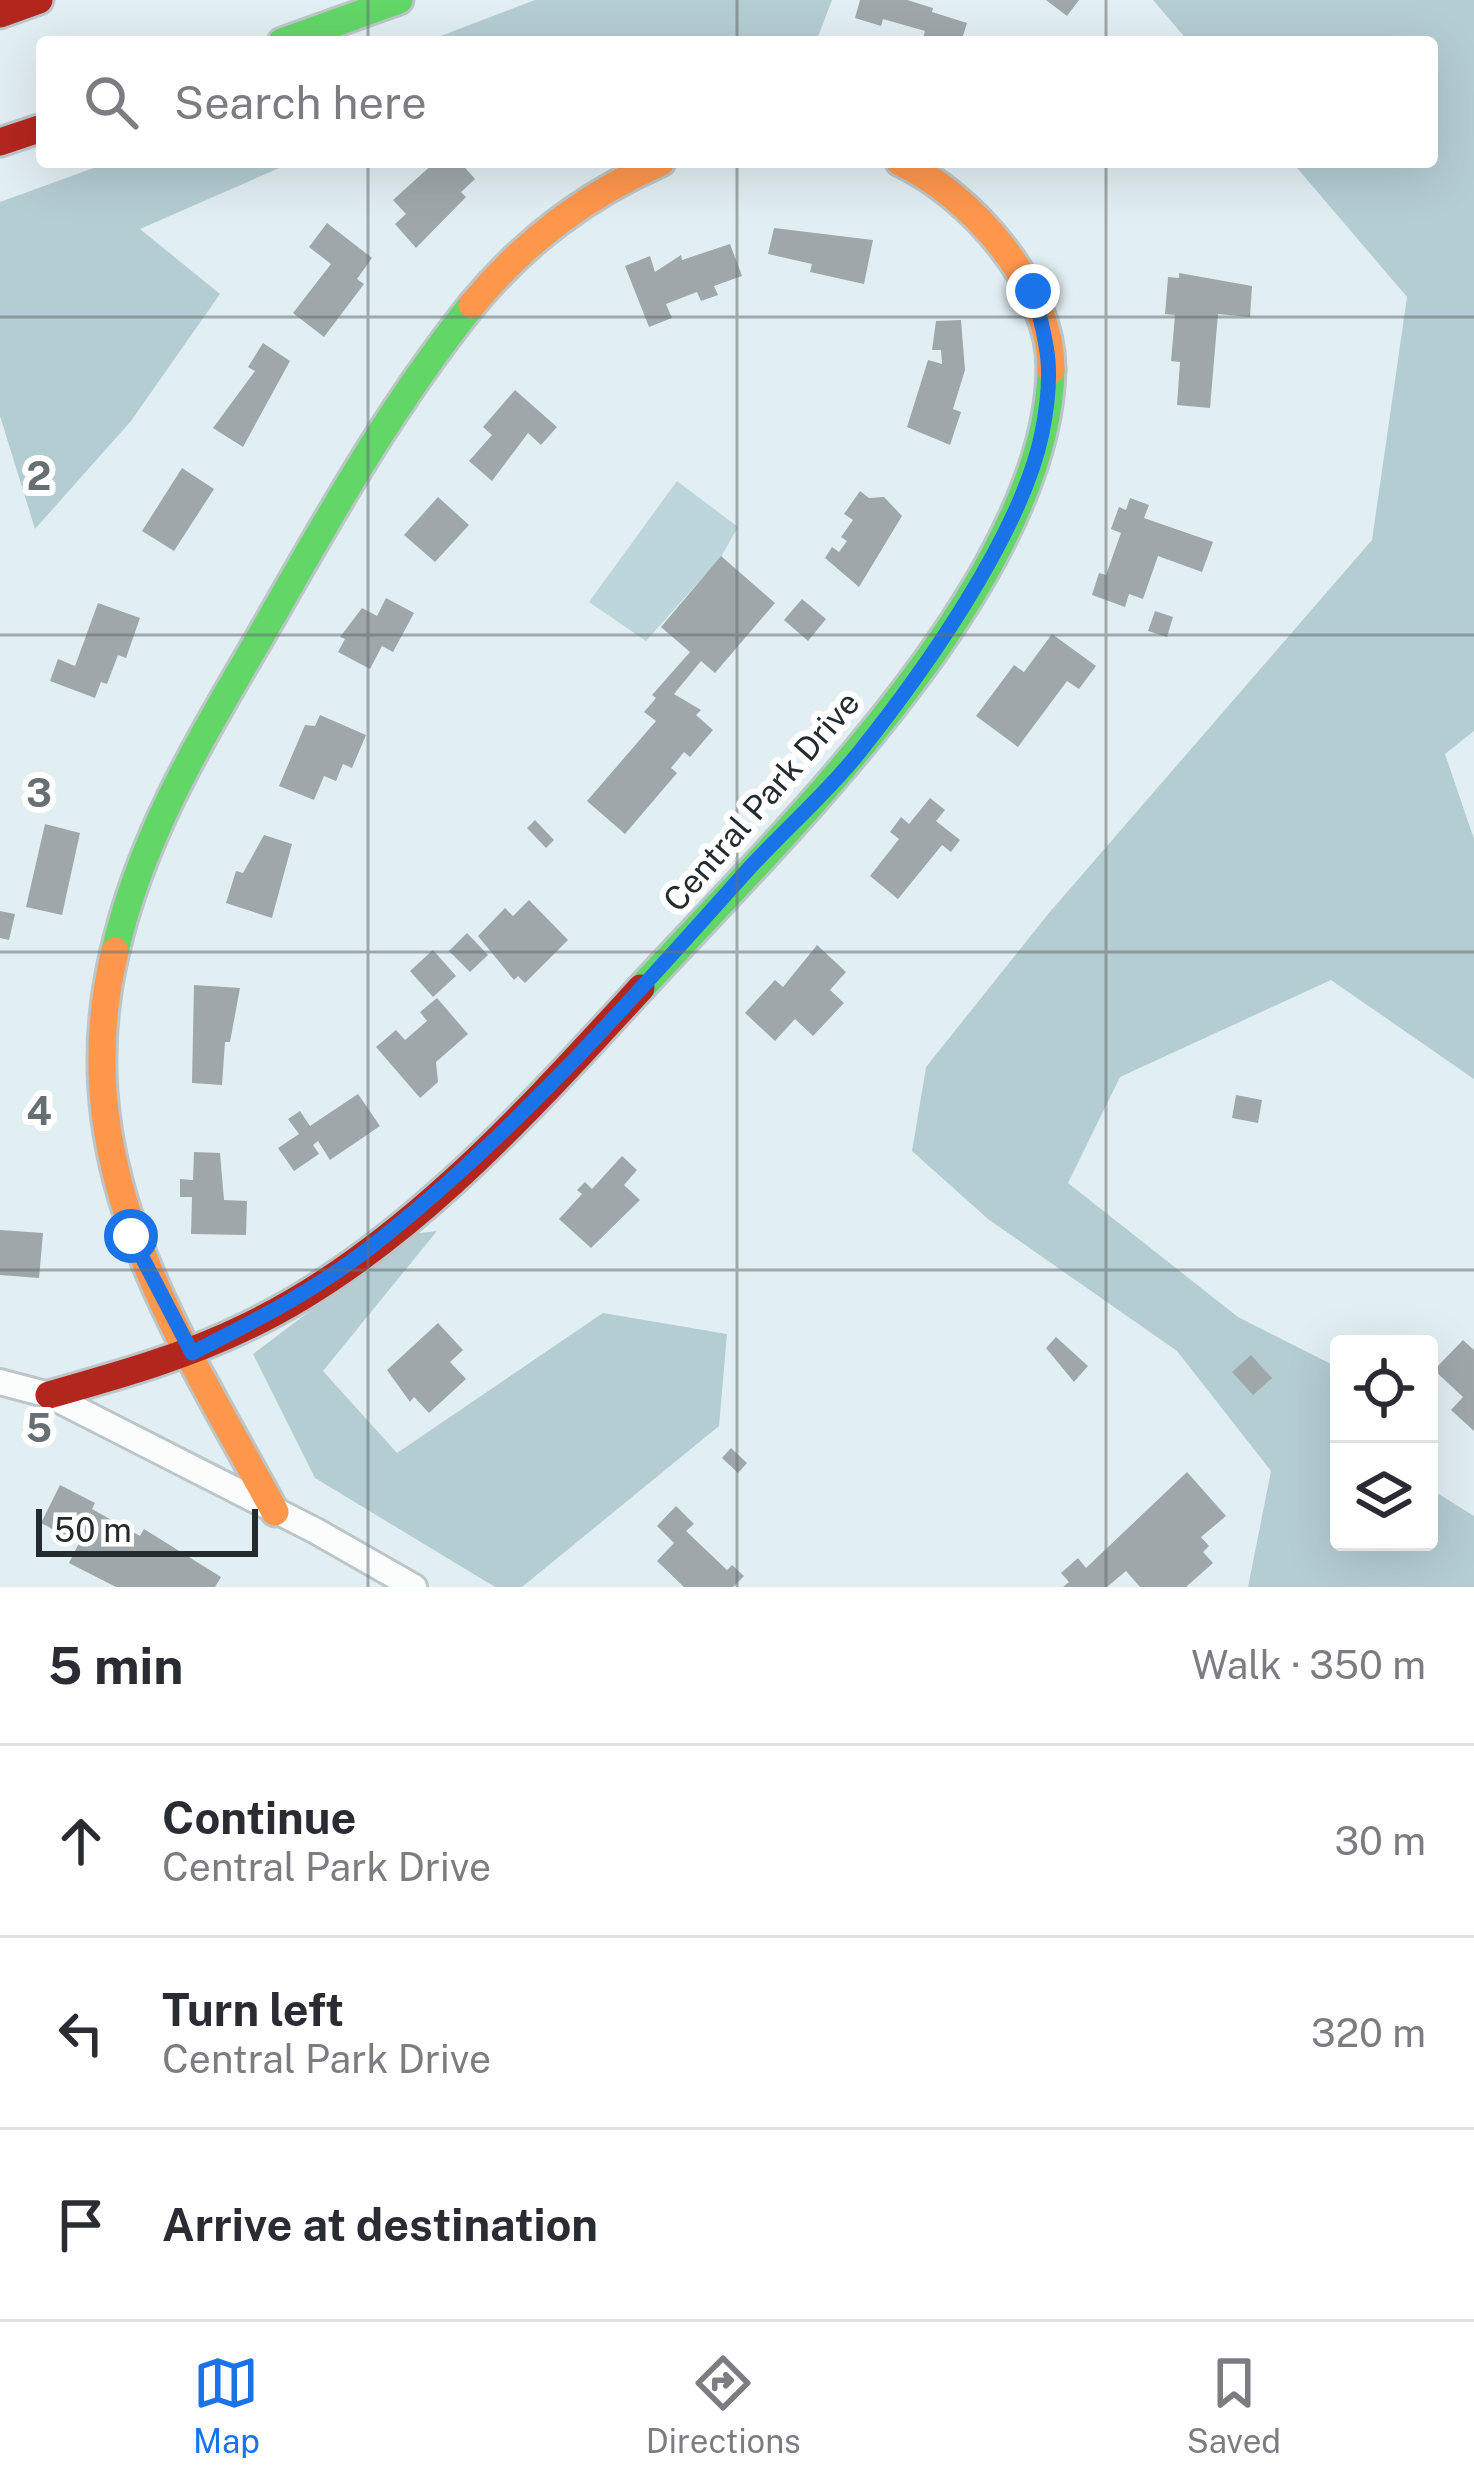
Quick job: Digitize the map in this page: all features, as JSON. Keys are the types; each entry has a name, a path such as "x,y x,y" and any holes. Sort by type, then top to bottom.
{"main road":[{"path":"0,14 39,0"},
{"path":"299,36 399,0"},
{"path":"0,142 36,130"},
{"path":"275,1512 131,1236 100,1096 105,1003 133,887 180,771 339,497 428,357 520,251 603,187 647,168"},
{"name":"Central Park Drive","path":"49,1395 192,1353 303,1296 466,1167 627,1009 856,756 943,636 1011,514 1041,437 1052,358 1033,291 976,219 908,168"}],"street":[{"path":"0,1382 49,1395 275,1512 365,1577 414,1587"}],"shaded area":[{"path":"535,0 832,0 818,36 441,36"},
{"path":"1153,0 1474,0 1474,731 1445,754 1474,839 1474,1079 1331,980 1120,1077 1068,1183 1238,1317 1330,1363 1330,1551 1438,1551 1438,1494 1474,1516 1474,1587 1248,1587 1271,1471 1177,1351 988,1219 912,1151 926,1067 1049,913 1372,540 1407,297 1297,168 1438,168 1438,36 1184,36"},
{"path":"94,168 279,168 140,229 220,294 131,421 35,529 0,416 0,202"},
{"path":"677,481 738,527 721,557 646,641 589,602"},
{"path":"437,1231 323,1371 397,1453 603,1313 727,1334 719,1426 522,1587 495,1587 315,1478 253,1354 412,1234"}],"building":[{"path":"860,0 907,0 967,23 963,36 924,36 925,31 883,19 881,26 855,18"},
{"path":"1046,0 1079,0 1067,16"},
{"path":"428,168 465,168 475,179 461,192 466,197 416,248 395,224 406,214 393,200"},
{"path":"327,223 372,258 357,279 364,284 324,337 293,313 331,264 309,247"},
{"path":"774,228 873,240 864,284 810,272 812,264 768,254"},
{"path":"730,244 742,276 714,286 718,295 701,301 697,292 666,304 672,318 649,327 625,266 650,256 655,272 681,255 682,260"},
{"path":"1179,273 1252,286 1250,317 1218,314 1210,408 1177,405 1180,362 1171,361 1175,315 1165,314 1168,277 1179,278"},
{"path":"961,320 965,370 953,409 961,412 950,445 907,427 928,360 942,364 941,350 932,350 936,321"},
{"path":"263,343 290,361 243,447 213,428 255,371 248,367"},
{"path":"515,390 557,427 541,445 528,433 492,481 469,461 492,435 483,427"},
{"path":"182,468 214,489 174,551 142,531"},
{"path":"860,491 869,498 884,497 902,516 859,587 825,558 832,547 839,552 847,541 841,537 853,520 844,514"},
{"path":"438,497 469,525 435,562 404,535"},
{"path":"1130,498 1149,505 1144,518 1213,542 1202,572 1158,556 1143,599 1129,594 1125,607 1092,595 1099,573 1106,575 1121,533 1111,529 1119,507 1126,510"},
{"path":"721,556 775,603 715,673 701,661 674,694 701,710 696,715 713,730 690,757 684,752 671,768 677,773 625,834 587,801 656,721 644,712 656,698 652,695 690,652 661,627"},
{"path":"386,598 414,613 393,652 382,646 370,669 338,652 345,639 340,637 362,608 377,616"},
{"path":"802,599 826,619 808,641 784,620"},
{"path":"98,603 140,618 126,658 118,655 107,684 101,682 95,698 50,681 58,659 75,666"},
{"path":"1155,611 1173,617 1167,637 1148,631"},
{"path":"1052,634 1096,666 1079,689 1067,681 1018,747 976,716 1014,665 1024,672"},
{"path":"320,715 366,735 352,768 343,764 336,781 324,776 314,800 279,786 305,725 315,726"},
{"path":"930,798 945,810 936,821 960,840 951,852 942,845 898,899 870,876 899,839 890,832 901,817 909,824"},
{"path":"535,820 554,840 546,848 527,828"},
{"path":"45,824 80,833 62,915 26,907"},
{"path":"264,835 292,844 272,918 226,903 236,871 243,873"},
{"path":"529,900 568,940 525,983 518,976 514,980 478,936 505,908 513,916"},
{"path":"0,911 15,914 9,940 0,938"},
{"path":"467,933 488,955 470,972 449,951"},
{"path":"817,945 846,972 830,990 844,1003 813,1036 795,1019 775,1041 745,1013 775,980 783,987"},
{"path":"433,950 456,976 433,997 410,971"},
{"path":"194,985 240,988 230,1042 225,1042 222,1085 192,1083"},
{"path":"437,998 468,1034 436,1062 438,1082 420,1098 376,1047 396,1030 405,1040 427,1021 420,1012"},
{"path":"358,1094 380,1126 330,1160 318,1141 313,1145 319,1154 294,1171 278,1148 299,1134 288,1119 300,1111 310,1126"},
{"path":"1236,1095 1262,1100 1258,1123 1232,1118"},
{"path":"194,1152 220,1153 224,1200 247,1201 246,1235 191,1234 192,1197 180,1197 180,1179 193,1180"},
{"path":"622,1156 637,1170 624,1185 640,1200 591,1248 559,1219 582,1194 577,1190 585,1182 592,1189"},
{"path":"0,1230 43,1233 39,1278 0,1275"},
{"path":"438,1323 463,1350 450,1362 466,1379 429,1413 414,1397 410,1402 387,1370"},
{"path":"1056,1337 1088,1366 1074,1382 1046,1348"},
{"path":"1463,1340 1474,1350 1474,1431 1451,1410 1463,1397 1438,1374 1438,1366"},
{"path":"1251,1355 1272,1378 1253,1395 1232,1372"},
{"path":"731,1448 747,1463 738,1473 722,1458"},
{"path":"1187,1472 1226,1516 1201,1537 1209,1546 1203,1552 1213,1563 1186,1587 1140,1587 1126,1571 1107,1587 1063,1587 1069,1582 1061,1573 1078,1558 1086,1568"},
{"path":"60,1485 95,1503 92,1509 140,1536 144,1529 221,1577 215,1587 116,1587 69,1563 79,1543 41,1523"},
{"path":"676,1506 694,1524 686,1531 727,1570 732,1565 744,1576 733,1587 684,1587 657,1561 674,1543 657,1526"}],"traffic: fast":[{"path":"299,36 399,0"},
{"path":"115,951 143,860 204,735 367,455 472,305"},
{"path":"641,988 830,783 956,619 1005,535 1038,451 1051,370"}],"traffic: slow":[{"path":"472,305 513,260 558,222 649,168"},
{"path":"911,168 954,197 1002,247 1038,307 1051,370"},
{"path":"115,951 103,1030 104,1104 117,1176 138,1244 167,1311 275,1512"}],"traffic: jam":[{"path":"0,14 39,0"},
{"path":"0,142 36,130"},
{"path":"49,1395 224,1337 304,1295 358,1259 460,1176 641,988"}],"route":[{"path":"131,1236 192,1353 303,1296 371,1247 466,1167 627,1009 746,872 856,756 943,636 1003,533 1041,437 1052,358 1033,291"}]}
